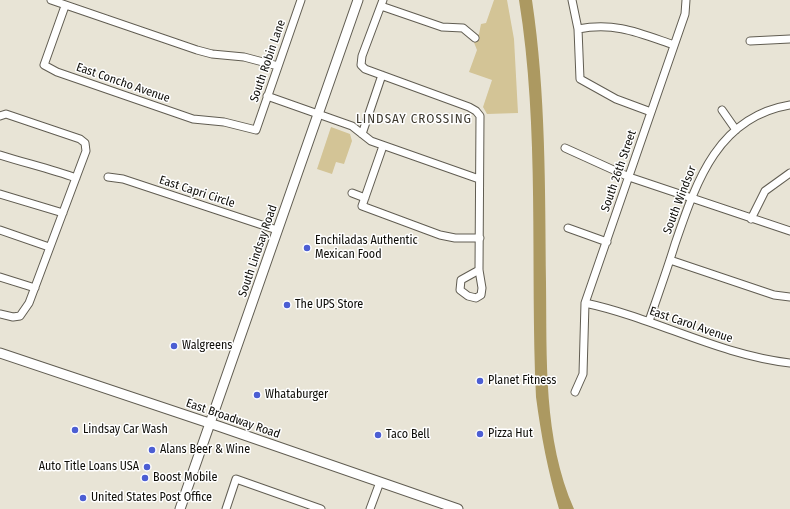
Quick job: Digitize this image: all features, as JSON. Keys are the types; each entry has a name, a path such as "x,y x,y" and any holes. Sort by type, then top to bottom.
{"main road":[{"name":"South Lindsay Road","path":"180,509 358,0"},
{"name":"East Broadway Road","path":"0,353 210,423 380,482 442,506 458,509"}],"street":[{"path":"51,0 197,50 212,54 244,57 278,66"},
{"name":"South Robin Lane","path":"256,130 266,96 301,0"},
{"path":"572,0 578,29 580,79 616,100 651,112"},
{"name":"South 26th Street","path":"575,392 583,374 585,303 685,14 686,0"},
{"path":"475,38 463,28 442,27 382,3 362,56 361,65 365,69 469,107 476,111 480,116 479,270"},
{"name":"East Concho Avenue","path":"65,6 44,65 57,72 193,119 224,122 256,130"},
{"path":"578,29 597,25 623,28 674,45"},
{"path":"750,41 790,39"},
{"path":"362,134 382,75"},
{"path":"266,96 352,126 371,141 383,146 479,179"},
{"name":"South Windsor","path":"649,321 691,197 706,164 723,142 747,121 765,112 790,105"},
{"path":"722,110 736,130"},
{"path":"0,116 6,114 80,139 85,143 86,151 29,303 20,316 13,317 0,314"},
{"path":"383,146 362,206 440,235 454,238 480,238"},
{"path":"565,148 629,177 790,232"},
{"path":"0,155 22,162 39,165 76,178"},
{"path":"752,219 765,191 790,173"},
{"name":"East Capri Circle","path":"108,178 123,179 278,230"},
{"path":"352,193 365,198"},
{"path":"0,194 63,213"},
{"path":"568,228 607,242"},
{"path":"0,230 50,247"},
{"path":"670,260 774,295 790,297"},
{"path":"0,276 35,288"},
{"name":"East Carol Avenue","path":"585,303 609,308 649,321 746,356 790,363"},
{"path":"226,509 236,479 321,509"},
{"path":"370,509 380,482"}],"shaded area":[{"path":"494,0 507,0 514,39 518,113 487,114 483,107 492,80 469,72 477,50 473,40 479,34 481,24 486,23"},
{"path":"519,0 532,0 537,35 544,142 546,340 549,398 557,455 564,482 574,509 559,509 545,453 536,397 530,98 526,49"},
{"path":"331,127 350,134 352,141 344,164 336,162 332,174 317,169"}],"place":[{"name":"Enchiladas Authentic Mexican Food","path":"307,248"},
{"name":"The UPS Store","path":"287,305"},
{"name":"Walgreens","path":"174,346"},
{"name":"Planet Fitness","path":"480,381"},
{"name":"Whataburger","path":"257,395"},
{"name":"Lindsay Car Wash","path":"75,430"},
{"name":"Pizza Hut","path":"480,434"},
{"name":"Taco Bell","path":"378,435"},
{"name":"Alans Beer & Wine","path":"152,450"},
{"name":"Auto Title Loans USA","path":"147,467"},
{"name":"Boost Mobile","path":"145,478"},
{"name":"United States Post Office","path":"83,498"}],"district":[{"name":"LINDSAY CROSSING","path":"414,119"}]}
